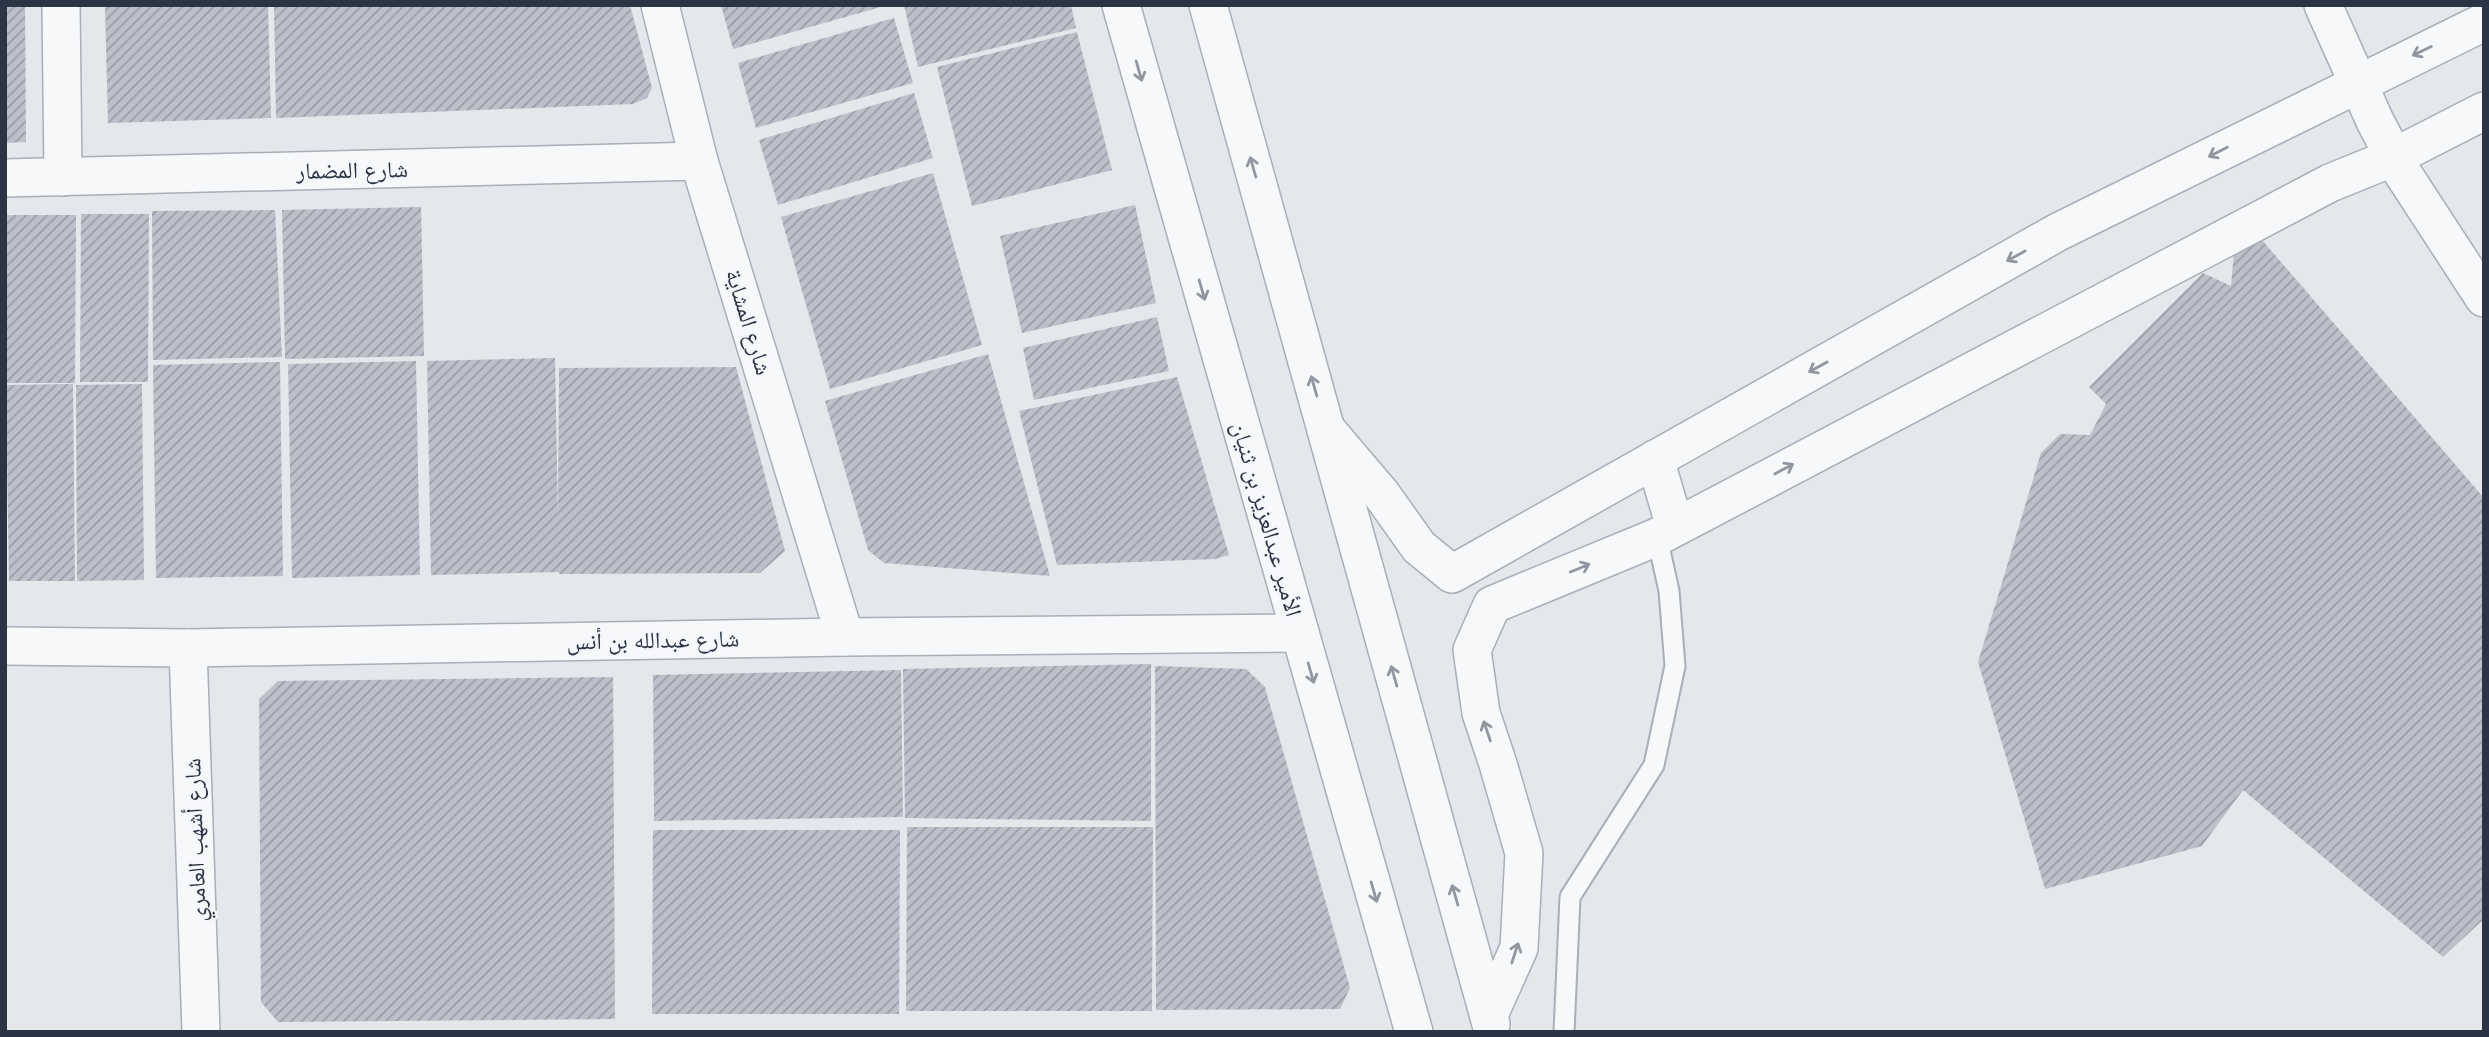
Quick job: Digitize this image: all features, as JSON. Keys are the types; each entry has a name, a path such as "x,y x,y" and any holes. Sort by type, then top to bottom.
{"street":[{"path":"61,5 63,177"},
{"name":"شارع المشاية","path":"660,5 699,161 845,637"},
{"name":"الأمير عبدالعزيز بن ثنيان","path":"1121,5 1415,1032"},
{"path":"1208,5 1491,1024"},
{"path":"2323,5 2357,83 2394,157 2484,298"},
{"path":"1325,429 1382,495 1419,547 1452,574 2058,232 2484,22"},
{"path":"1491,1024 1518,948 1524,853 1499,764 1481,713 1472,650 1492,605 1666,532 2330,183 2394,157 2484,111"},
{"name":"شارع المضمار","path":"5,178 699,161"},
{"path":"1655,459 1666,532"},
{"name":"شارع عبدالله بن أنس","path":"5,646 188,648 845,637 1300,633"},
{"name":"شارع أشهب العامري","path":"188,648 201,1032"}],"lane":[{"path":"1564,1032 1570,897 1654,765 1675,666 1666,532"}],"building":[{"path":"5,5 25,5 26,142 5,143"},
{"path":"105,5 268,5 271,118 108,123"},
{"path":"274,5 630,5 652,88 647,98 633,104 276,118"},
{"path":"721,5 884,5 884,6 733,49"},
{"path":"904,5 1071,5 1076,28 918,67"},
{"path":"894,18 913,83 756,128 738,63"},
{"path":"1077,32 1112,170 972,206 937,67"},
{"path":"914,93 933,158 778,205 759,140"},
{"path":"933,173 982,345 830,389 781,217"},
{"path":"1135,205 1156,303 1022,333 1000,236"},
{"path":"421,207 424,356 285,359 282,210"},
{"path":"275,210 282,357 153,360 152,211"},
{"path":"81,214 149,214 148,382 80,382"},
{"path":"7,215 76,215 75,383 6,383"},
{"path":"2256,233 2484,498 2484,919 2443,957 2243,790 2202,846 2045,889 1978,662 2041,453 2060,434 2090,435 2106,404 2089,387 2203,273 2231,286 2234,252"},
{"path":"1157,317 1169,371 1034,400 1023,348"},
{"path":"988,354 1050,576 884,563 868,550 825,401"},
{"path":"555,358 558,516 559,368 736,367 785,551 760,573 559,572 431,575 427,361"},
{"path":"416,361 420,575 292,578 288,364"},
{"path":"280,362 283,576 156,578 153,365"},
{"path":"1177,377 1229,555 1215,559 1057,565 1019,411"},
{"path":"73,384 75,581 9,581 6,385"},
{"path":"142,384 144,580 77,581 76,385"},
{"path":"1151,664 1151,821 905,818 903,669"},
{"path":"1155,666 1246,669 1265,687 1350,988 1340,1009 1156,1010"},
{"path":"901,670 903,817 654,821 653,675"},
{"path":"613,677 615,1019 278,1022 261,1002 259,699 278,681"},
{"path":"907,827 1153,827 1152,1011 906,1011"},
{"path":"653,830 900,830 899,1014 652,1014"}]}
